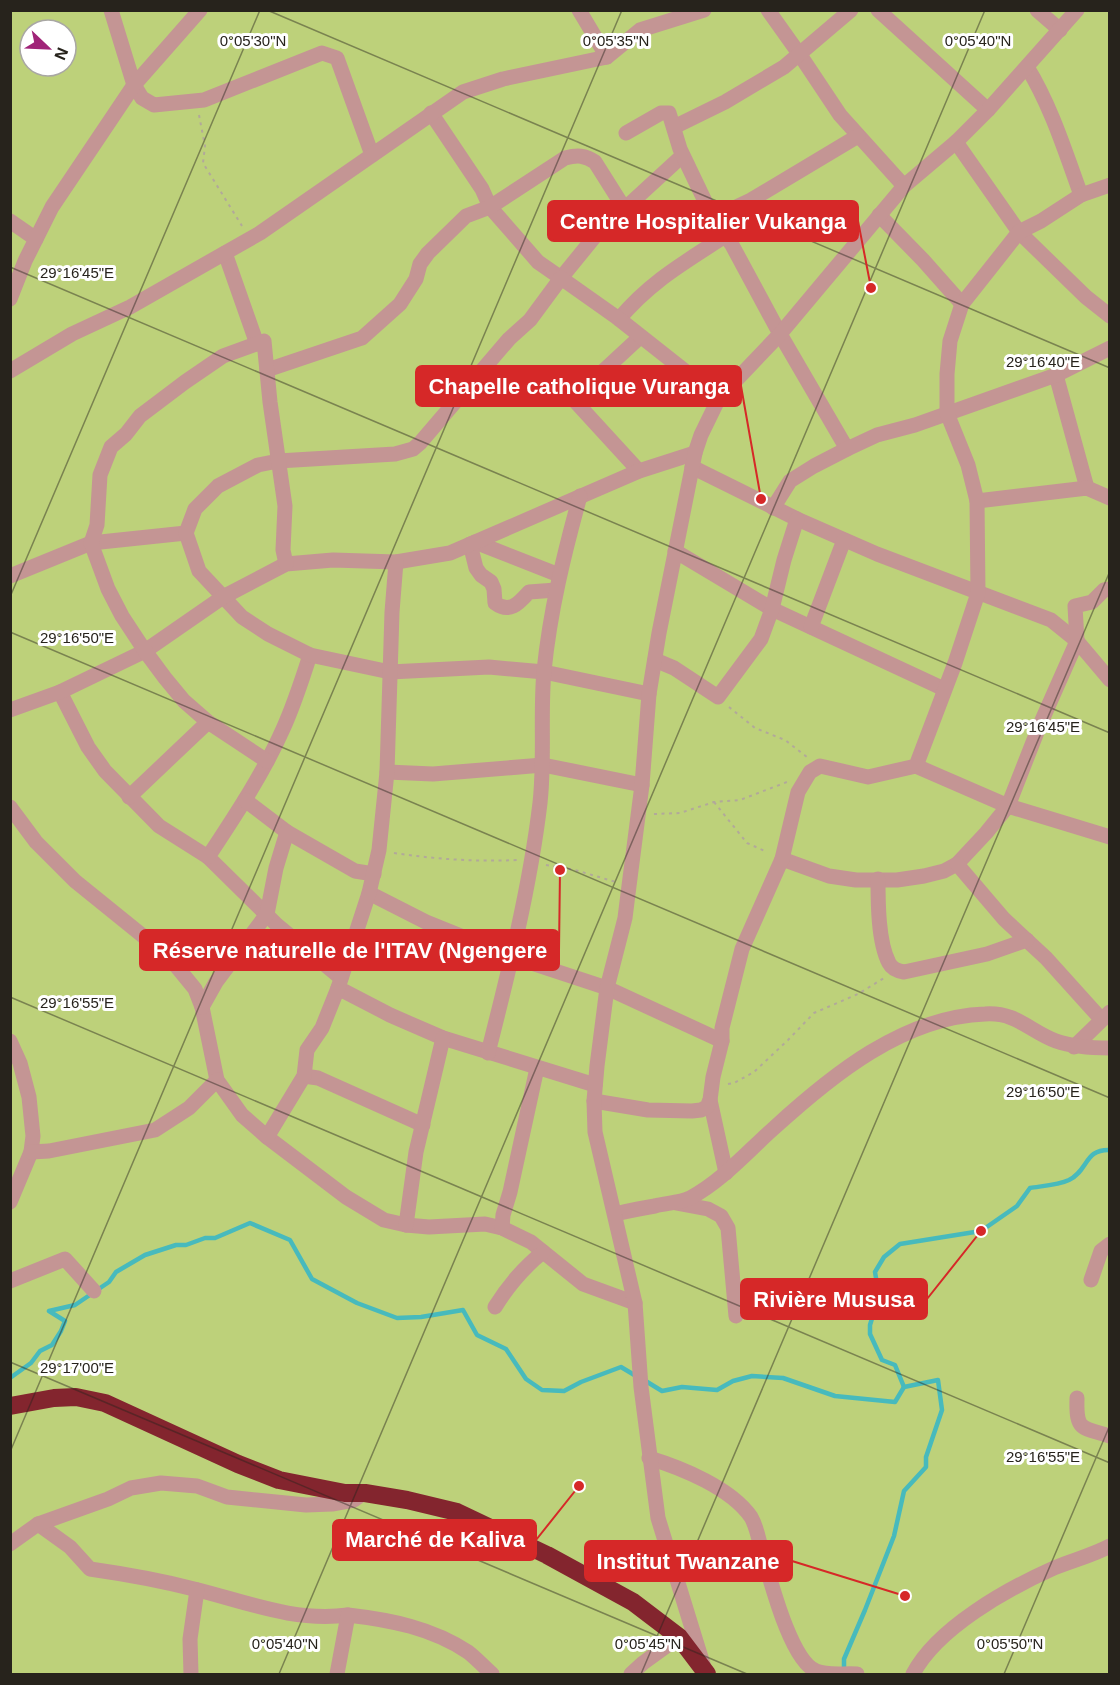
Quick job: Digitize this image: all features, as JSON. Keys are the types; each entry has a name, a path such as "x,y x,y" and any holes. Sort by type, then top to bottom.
{"highway":[{"path":"10,1406 54,1398 76,1397 105,1403 227,1460 279,1480 407,1500 457,1512 614,1590 679,1637 706,1672"}],"street":[{"path":"111,10 134,85 142,98 154,105 204,100 322,53 337,58 372,155"},
{"path":"11,298 25,261 52,207 134,85 200,10"},
{"path":"579,10 607,57"},
{"path":"10,371 72,334 130,307 249,239 464,92 502,79 607,57 640,30 704,10"},
{"path":"768,10 840,115 904,186"},
{"path":"674,127 735,97 784,67 851,10"},
{"path":"1037,10 1060,30"},
{"path":"706,1672 658,1518 641,1387 635,1303 595,1132 594,1101 607,988 625,918 642,785 649,694 694,460 701,435 719,398 780,334 904,186 956,142 1077,10"},
{"path":"887,14 987,110"},
{"path":"1027,67 1051,115 1081,195"},
{"path":"626,133 646,120 666,112 669,113 682,156 713,218 732,245 780,334 847,449"},
{"path":"431,114 482,189 490,207 538,262 619,319 719,398"},
{"path":"713,218 751,200 858,136"},
{"path":"956,142 1019,232 1086,297 1110,316"},
{"path":"267,370 362,338 400,304 416,279 420,264 436,243 466,216 490,207 565,158 579,156 595,162 624,208"},
{"path":"649,694 544,672 489,667 390,672 309,655 260,629 243,617 223,597 199,571 186,532 195,509 218,486 258,465 278,461 379,455 413,449 420,444 509,339 530,320 596,235 682,156"},
{"path":"916,766 956,663 978,593 976,501 968,465 947,413 950,341 962,304 1019,232 1041,221 1081,195 1110,185"},
{"path":"879,214 962,304"},
{"path":"10,221 36,239"},
{"path":"619,319 641,294 666,273 725,236"},
{"path":"225,253 257,344"},
{"path":"639,471 573,399 640,337"},
{"path":"267,761 208,722 184,701 145,651 122,616 108,589 91,543 98,525 100,475 111,447 126,434 140,416 178,387 223,356 264,341 285,506 283,550 286,564"},
{"path":"773,507 790,482 814,466 847,449 877,435 1056,375 1110,348"},
{"path":"1056,375 1087,489"},
{"path":"10,710 60,692 145,651 223,597 286,564 333,560 396,562 450,553 639,471 694,460 797,519 844,540 1051,620 1077,641 1110,680"},
{"path":"976,501 1087,489 1110,498"},
{"path":"488,1053 513,957 531,862 540,804 543,765 544,672 557,582 580,496"},
{"path":"655,660 674,668 718,697 761,639 772,609 797,519"},
{"path":"10,576 91,543 186,532"},
{"path":"811,627 844,540"},
{"path":"473,543 557,582"},
{"path":"473,543 476,568 481,575 492,582 495,603 502,608 507,609 519,604 529,592 557,582"},
{"path":"675,551 772,609 944,689"},
{"path":"267,1137 304,1076 307,1050 322,1028 374,874 379,850 387,772 396,562"},
{"path":"782,859 829,876 855,879 897,880 944,871 957,864 1008,806 1077,641 1075,606 1092,602 1104,590 1110,589"},
{"path":"208,857 267,761 296,699 309,655"},
{"path":"60,692 88,747 105,771 129,797 159,825 208,857 339,983 390,1015 443,1038 595,1085"},
{"path":"129,797 208,722"},
{"path":"387,772 433,774 543,765 642,785"},
{"path":"594,1101 648,1110 692,1111 707,1107 722,1041 722,1028 742,949 782,859 798,792 815,769 868,777 916,766 1008,806 1110,837"},
{"path":"245,800 287,832 355,871 374,874"},
{"path":"10,807 36,842 75,881 143,936 177,968 195,989 202,1006 217,1080 242,1115 267,1137 346,1197 384,1220 429,1227 485,1224 502,1228 524,1238 583,1284 635,1303"},
{"path":"202,1006 216,982 267,914 276,868 287,832"},
{"path":"957,864 1004,919 1105,1016 1074,1047"},
{"path":"878,879 878,914 882,937 890,965 897,970 904,972 987,954 1027,940"},
{"path":"369,893 426,922 513,957 607,988 722,1041"},
{"path":"615,1214 687,1200 726,1173 775,1127 839,1073 885,1043 937,1021 985,1014 1004,1015 1022,1021 1054,1041 1074,1047 1110,1048"},
{"path":"406,1225 416,1152 443,1038"},
{"path":"10,1041 20,1063 29,1096 33,1136 31,1152 10,1202"},
{"path":"502,1228 503,1215 537,1068"},
{"path":"304,1076 318,1078 423,1125"},
{"path":"31,1152 49,1151 155,1130 189,1108 217,1080"},
{"path":"711,1093 726,1173"},
{"path":"673,1202 708,1209 721,1216 728,1228 736,1316"},
{"path":"1091,1280 1101,1251 1110,1244"},
{"path":"495,1307 507,1287 526,1266 543,1252"},
{"path":"10,1281 65,1259 94,1291"},
{"path":"1077,1398 1076,1416 1082,1428 1110,1437"},
{"path":"650,1458 676,1466 735,1500 751,1518 788,1631 805,1663 815,1671 855,1674"},
{"path":"10,1544 38,1524 108,1499 131,1488 161,1483 197,1486 227,1497 306,1504 332,1504 354,1500 364,1493"},
{"path":"38,1524 70,1547 90,1569 145,1577 265,1610 326,1618 348,1615 385,1620 432,1633 469,1653 492,1674"},
{"path":"913,1674 917,1665 951,1631 996,1597 1053,1569 1110,1546"},
{"path":"191,1674 190,1639 197,1590"},
{"path":"337,1674 348,1615"},
{"path":"631,1674 679,1637"}],"path":[{"path":"197,101 205,146 203,163 249,239"},
{"path":"639,813 680,813 714,802 740,800 815,769 785,740 755,728 718,697"},
{"path":"714,802 747,843 782,859"},
{"path":"379,850 425,858 531,862 575,870 629,886"},
{"path":"711,1093 754,1072 814,1013 858,994 897,970"}],"green space":[{"path":"11,11 1109,11 1109,1674 11,1674"}],"waterway":[{"path":"904,1387 895,1365 882,1360 870,1334 870,1325 879,1296 875,1272 884,1257 900,1244 981,1231 1017,1206 1030,1188 1069,1180 1095,1153 1110,1150"},
{"path":"10,1378 31,1363 40,1351 52,1345 61,1331 65,1321 49,1311 75,1305 109,1282 116,1272 145,1255 176,1245 215,1238 250,1223 290,1240 312,1279 357,1303 397,1318 421,1317 463,1310 477,1335 506,1349 526,1379 542,1390 564,1391 621,1367 636,1376"},
{"path":"644,1380 662,1391 682,1387 717,1390 733,1381 752,1376 783,1378 835,1396 895,1402 904,1387"},
{"path":"844,1671 844,1659 894,1536 904,1491 926,1467 926,1457 942,1410 938,1380 904,1387"}],"place":[{"name":"Centre Hospitalier Vukanga","path":"871,288"},
{"name":"Chapelle catholique Vuranga","path":"761,499"},
{"name":"Réserve naturelle de l'ITAV (Ngengere","path":"560,870"},
{"name":"Rivière Mususa","path":"981,1231"},
{"name":"Marché de Kaliva","path":"579,1486"},
{"name":"Institut Twanzane","path":"905,1596"}]}
